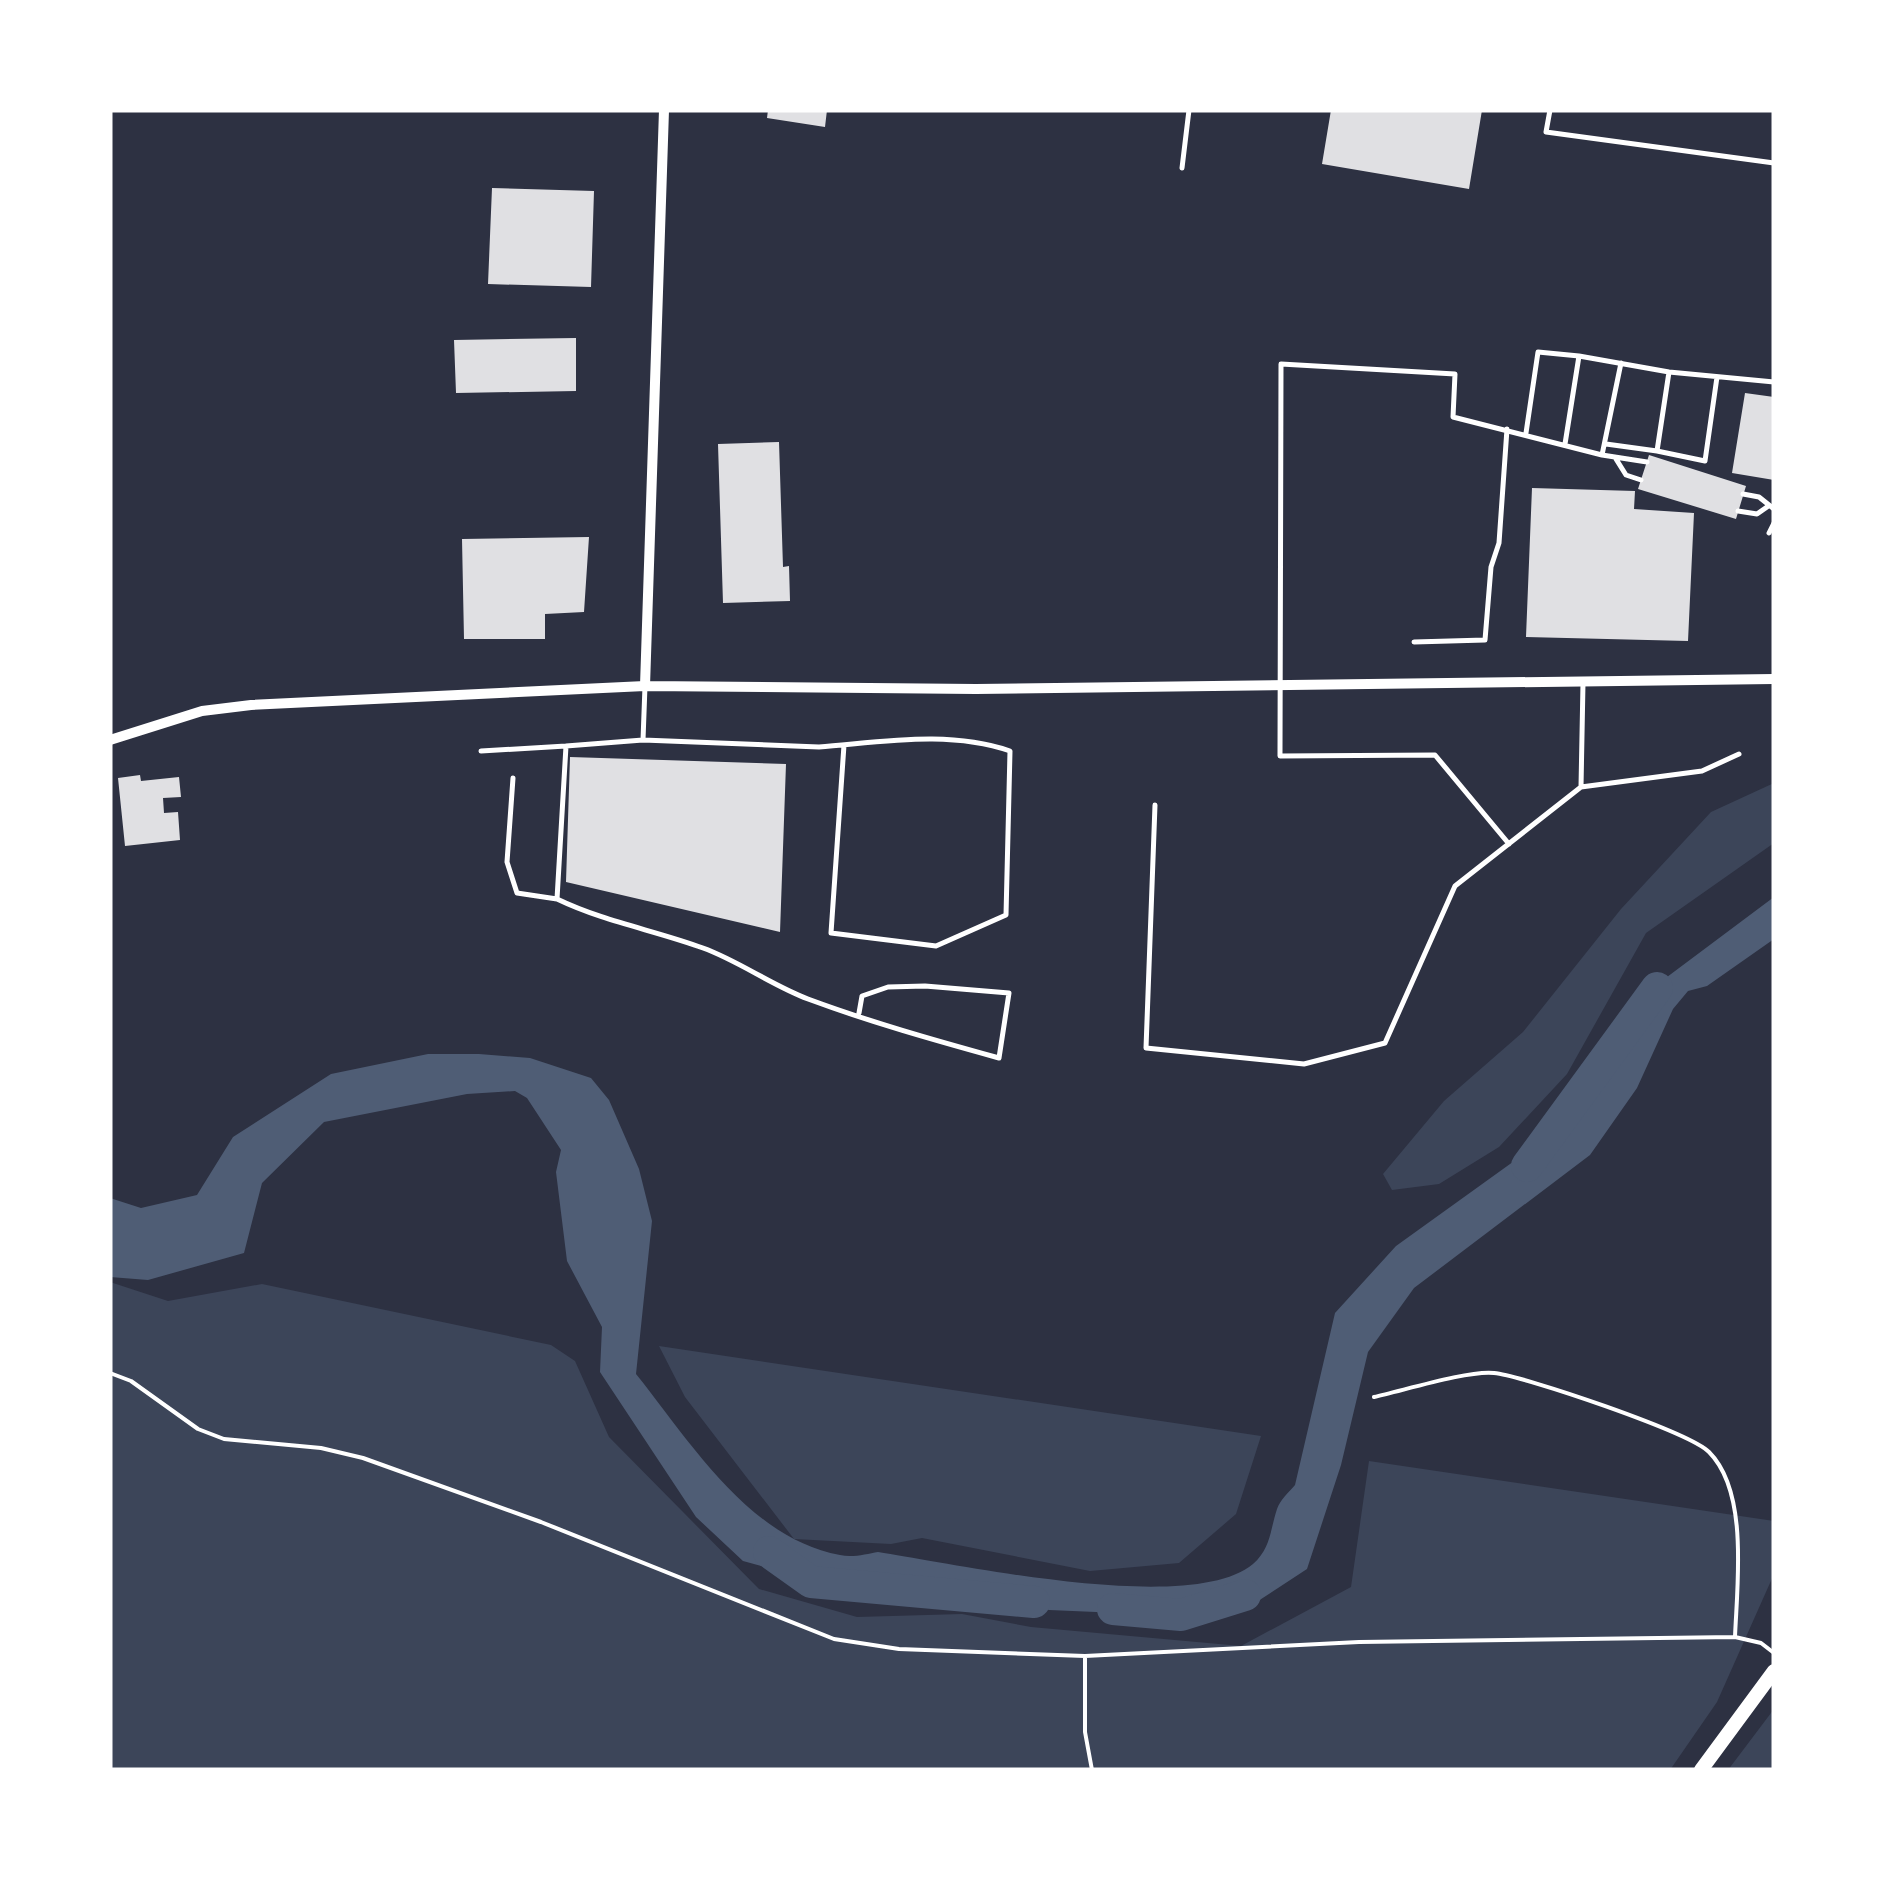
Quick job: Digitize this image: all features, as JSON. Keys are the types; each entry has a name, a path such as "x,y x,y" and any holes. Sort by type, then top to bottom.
{"street":[{"path":"645,686 664,110"},
{"path":"110,740 202,711 251,705 645,686 1280,686 1774,679"},
{"path":"1701,1770 1774,1671"}],"lane":[{"path":"1182,168 1189,110"},
{"path":"1550,110 1546,132 1774,163"},
{"path":"1526,434 1538,352 1668,372 1774,382"},
{"path":"1566,444 1579,356"},
{"path":"1602,455 1621,363"},
{"path":"1509,844 1435,755 1280,756 1281,364 1455,374 1453,417 1616,459 1631,457 1646,462"},
{"path":"1657,452 1668,372"},
{"path":"1605,444 1705,461 1717,377"},
{"path":"1414,642 1485,640 1491,566 1499,543 1507,428"},
{"path":"1616,459 1626,474 1641,480"},
{"path":"1738,511 1757,514 1770,508 1759,497 1743,494"},
{"path":"1769,534 1774,523"},
{"path":"1581,787 1583,683"},
{"path":"643,740 645,686"},
{"path":"481,751 643,740 709,746 844,746 956,737 1010,750 1006,914 936,946 830,933 844,746"},
{"path":"557,899 566,746"},
{"path":"1155,805 1146,1048 1304,1064 1384,1043 1456,886 1581,787 1702,771 1739,754"},
{"path":"514,778 507,862 517,893 557,899 596,918 706,949 808,999 859,1013 892,1029 999,1058 1009,993 888,987 862,996 859,1013"}],"path":[{"path":"1374,1396 1492,1372 1667,1427 1709,1452 1728,1486 1738,1533 1734,1637"},
{"path":"110,1373 131,1382 198,1429 224,1439 321,1448 363,1458 541,1522 834,1639 900,1649 1086,1656 1391,1642 1734,1637 1761,1643 1774,1653"},
{"path":"1086,1656 1085,1732 1092,1770"}],"shaded area":[{"path":"1774,783 1774,843 1646,933 1567,1074 1499,1147 1439,1184 1392,1190 1383,1174 1444,1101 1523,1032 1621,909 1711,812"},
{"path":"1774,897 1774,939 1707,986 1688,991 1673,1009 1637,1088 1590,1155 1414,1288 1368,1352 1341,1465 1307,1569 1255,1603 1143,1614 1049,1610 930,1585 834,1586 743,1561 696,1517 600,1372 602,1327 567,1261 556,1172 561,1150 527,1098 515,1091 467,1094 324,1122 262,1183 244,1253 148,1280 110,1277 110,1198 141,1208 197,1195 233,1137 331,1074 428,1054 530,1058 591,1078 609,1100 639,1169 652,1221 636,1374 700,1456 749,1508 807,1545 840,1555 878,1552 1015,1575 1128,1586 1180,1586 1222,1579 1259,1558 1267,1545 1278,1506 1295,1485 1335,1313 1396,1246 1556,1131 1569,1106 1625,1047 1639,1006 1659,983"},
{"path":"110,1282 168,1301 262,1284 551,1345 575,1361 609,1437 759,1589 857,1617 962,1614 1031,1627 1241,1646 1351,1587 1369,1461 1774,1521 1774,1574 1717,1702 1670,1770 110,1770"},
{"path":"659,1346 1261,1436 1236,1514 1179,1563 1090,1571 922,1538 891,1544 794,1539 685,1397"},
{"path":"1774,1709 1774,1770 1728,1770"}],"building":[{"path":"768,110 827,110 825,127 767,118"},
{"path":"1331,110 1482,110 1469,189 1322,164"},
{"path":"492,188 594,191 591,287 488,284"},
{"path":"576,338 576,391 456,393 454,340"},
{"path":"1745,393 1774,397 1774,480 1732,473"},
{"path":"779,442 783,567 789,566 790,601 723,603 718,444"},
{"path":"1649,455 1746,486 1736,519 1638,489"},
{"path":"1532,488 1635,491 1634,509 1694,513 1688,641 1526,637"},
{"path":"589,537 584,612 545,614 545,639 464,639 462,539"},
{"path":"570,757 786,764 780,932 566,882"},
{"path":"140,775 141,781 179,777 181,797 163,798 164,813 178,812 180,840 125,846 118,778"}],"waterway":[{"path":"1527,1166 1657,988"},
{"path":"769,1552 811,1582 1034,1602"},
{"path":"1113,1609 1181,1615 1245,1595"}]}
